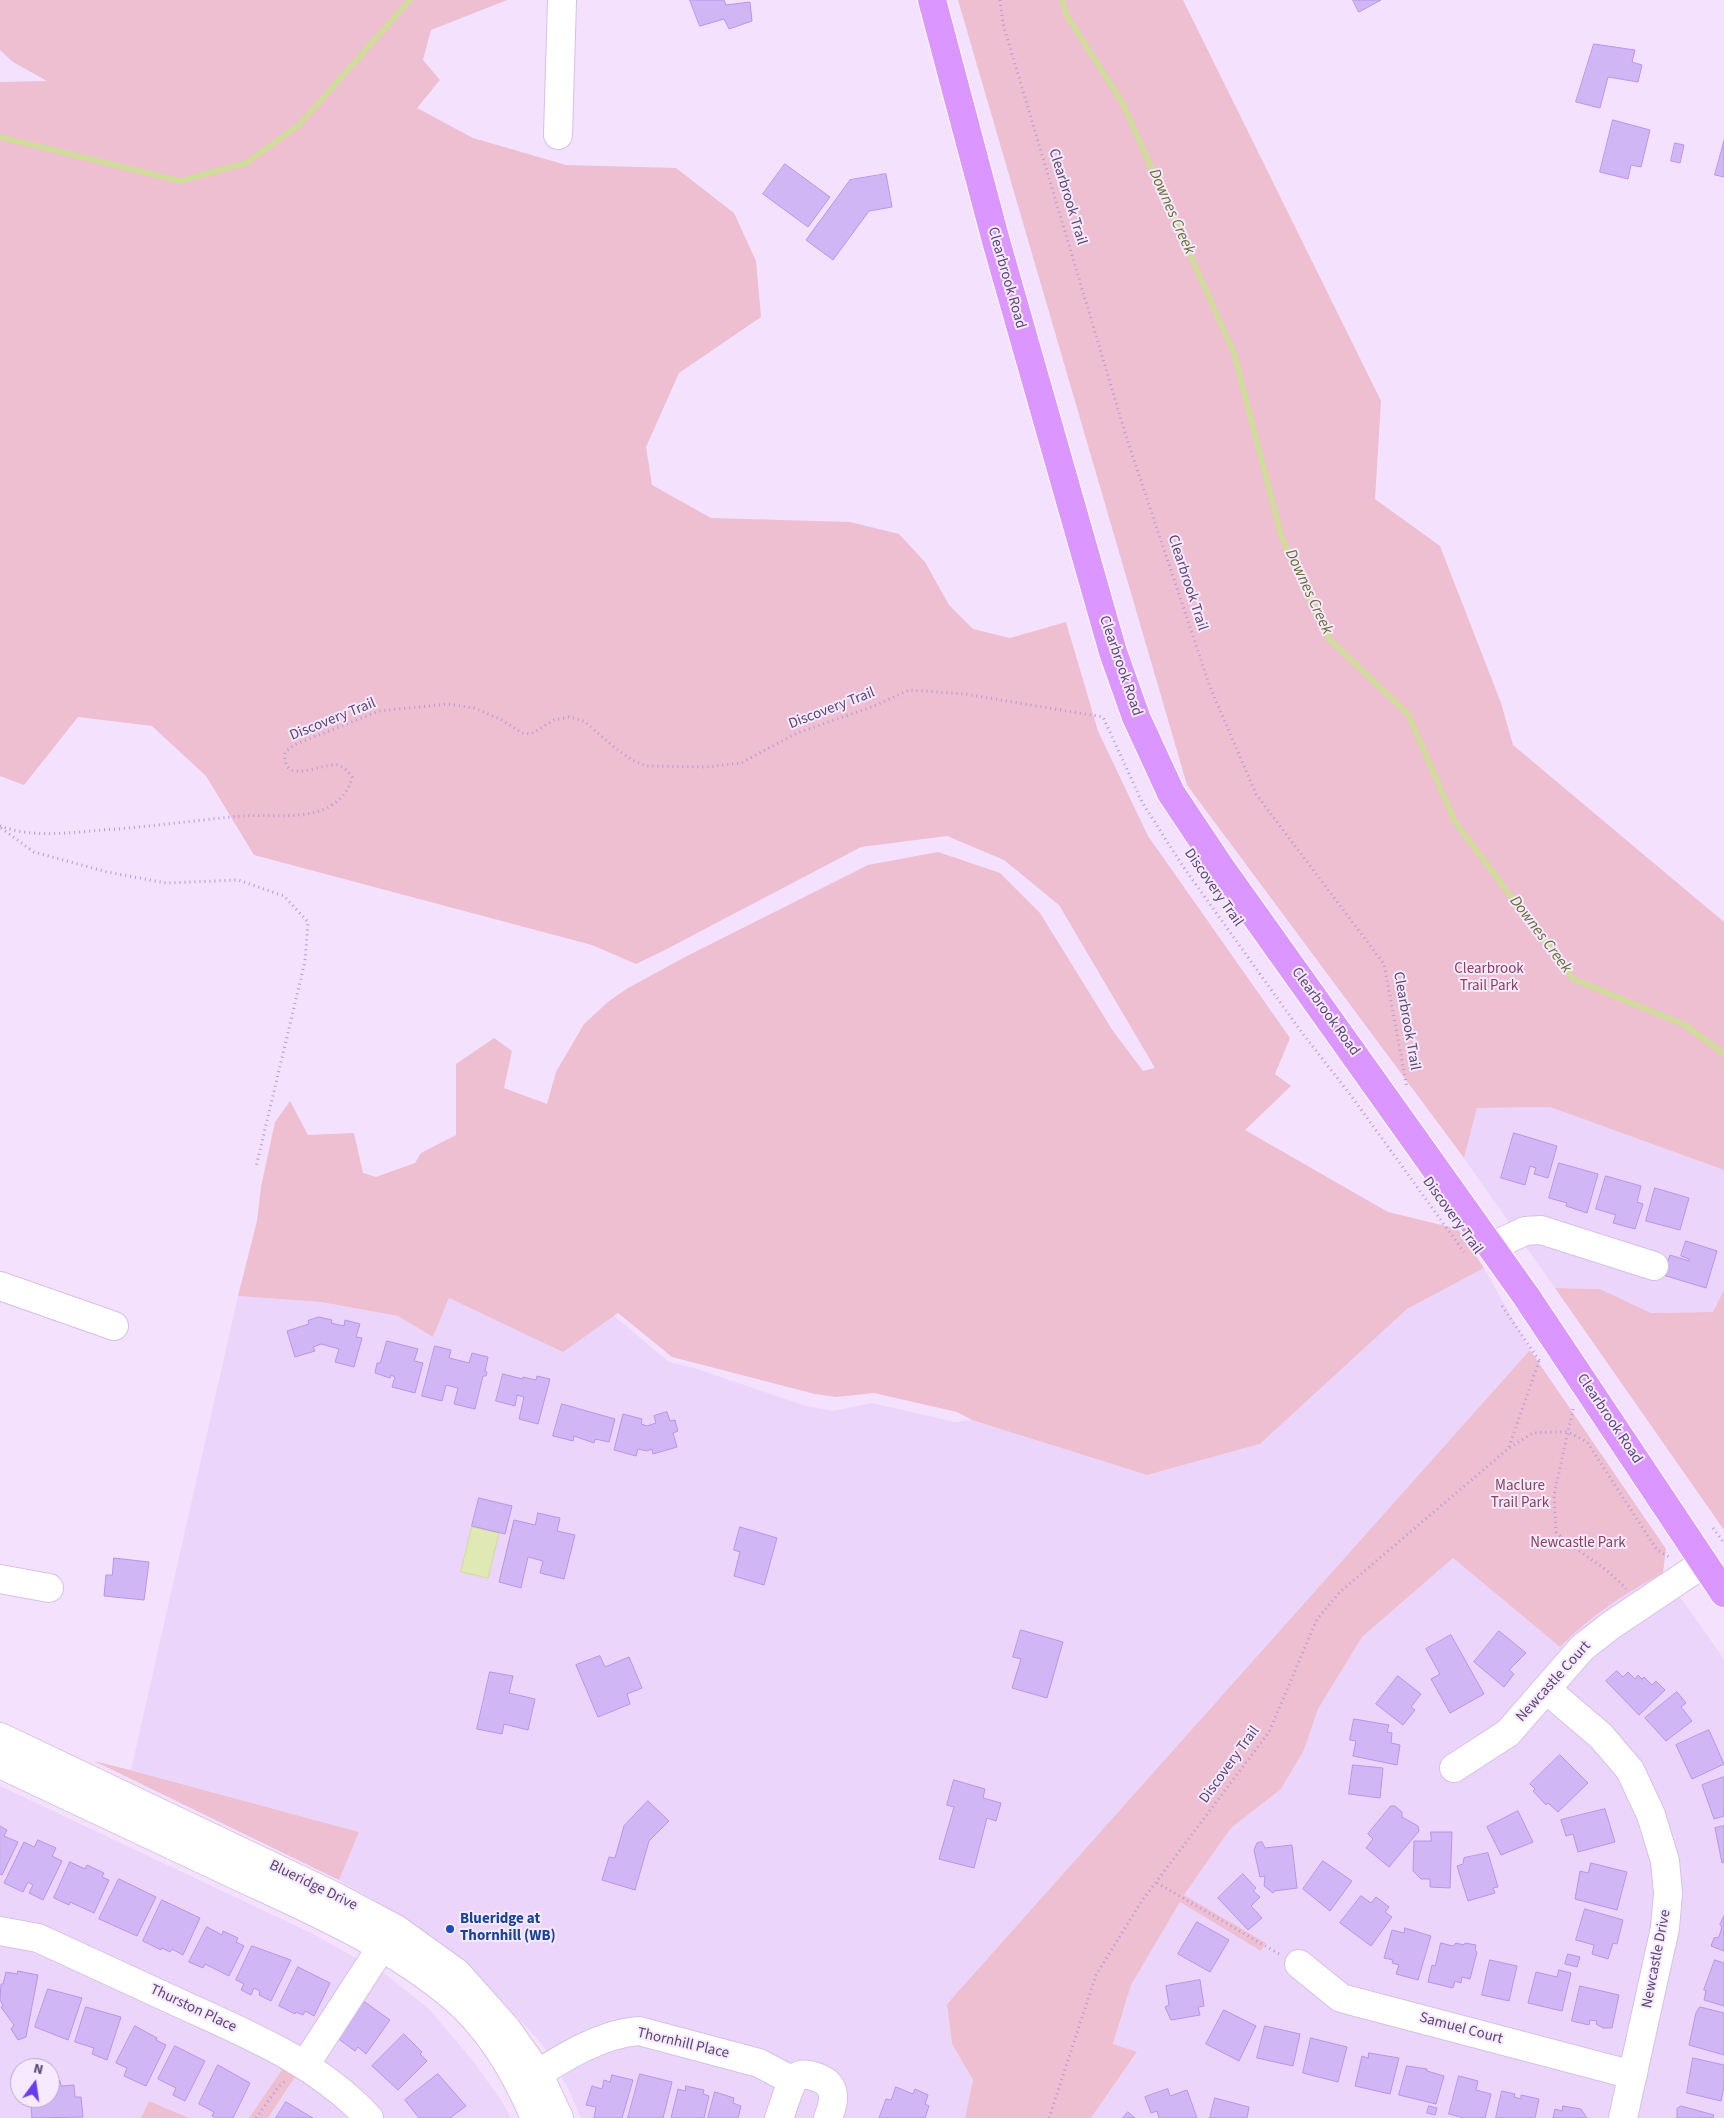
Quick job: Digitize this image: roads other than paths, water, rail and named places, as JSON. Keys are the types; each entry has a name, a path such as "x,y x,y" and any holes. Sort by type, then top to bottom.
{"main road":[{"name":"Clearbrook Road","path":"932,0 996,241 1113,652 1136,717 1171,793 1219,865 1491,1247 1724,1593"}],"street":[{"path":"558,135 562,0"},
{"path":"1491,1247 1525,1231 1542,1230 1654,1266"},
{"path":"0,1286 114,1326"},
{"name":"Newcastle Court","path":"1454,1768 1508,1733 1582,1648 1610,1626 1704,1563"},
{"path":"0,1579 49,1588"},
{"name":"Newcastle Drive","path":"1547,1690 1601,1736 1630,1770 1651,1815 1665,1861 1668,1893 1665,1928 1623,2118"},
{"name":"Blueridge Drive","path":"0,1737 336,1896 396,1929 458,1973 506,2028 529,2079 535,2118"},
{"name":"Blueridge Drive","path":"0,1764 326,1917 407,1963 454,1998 529,2079 559,2118"},
{"name":"Thurston Place","path":"0,1932 38,1938 260,2040 302,2063 346,2094 369,2118"},
{"path":"302,2063 381,1948"},
{"name":"Samuel Court","path":"1299,1964 1342,1998 1633,2075"},
{"name":"Thornhill Place","path":"529,2079 559,2061 621,2032 640,2031 759,2063 793,2081"},
{"path":"779,2118 793,2081 797,2076 806,2074 826,2081 833,2091 834,2102 828,2118"}],"waterway":[{"path":"0,137 180,181 246,163 299,125 410,0"},
{"name":"Downes Creek","path":"1062,0 1067,16 1122,102 1234,353 1281,535 1302,586 1329,639 1408,714 1455,822 1573,979 1685,1025 1724,1054"}],"place":[{"name":"Blueridge at Thornhill (WB)","path":"450,1929"}],"park label":[{"name":"Clearbrook Trail Park","path":"1489,978"},
{"name":"Maclure Trail Park","path":"1520,1496"},
{"name":"Newcastle Park","path":"1578,1544"}]}
